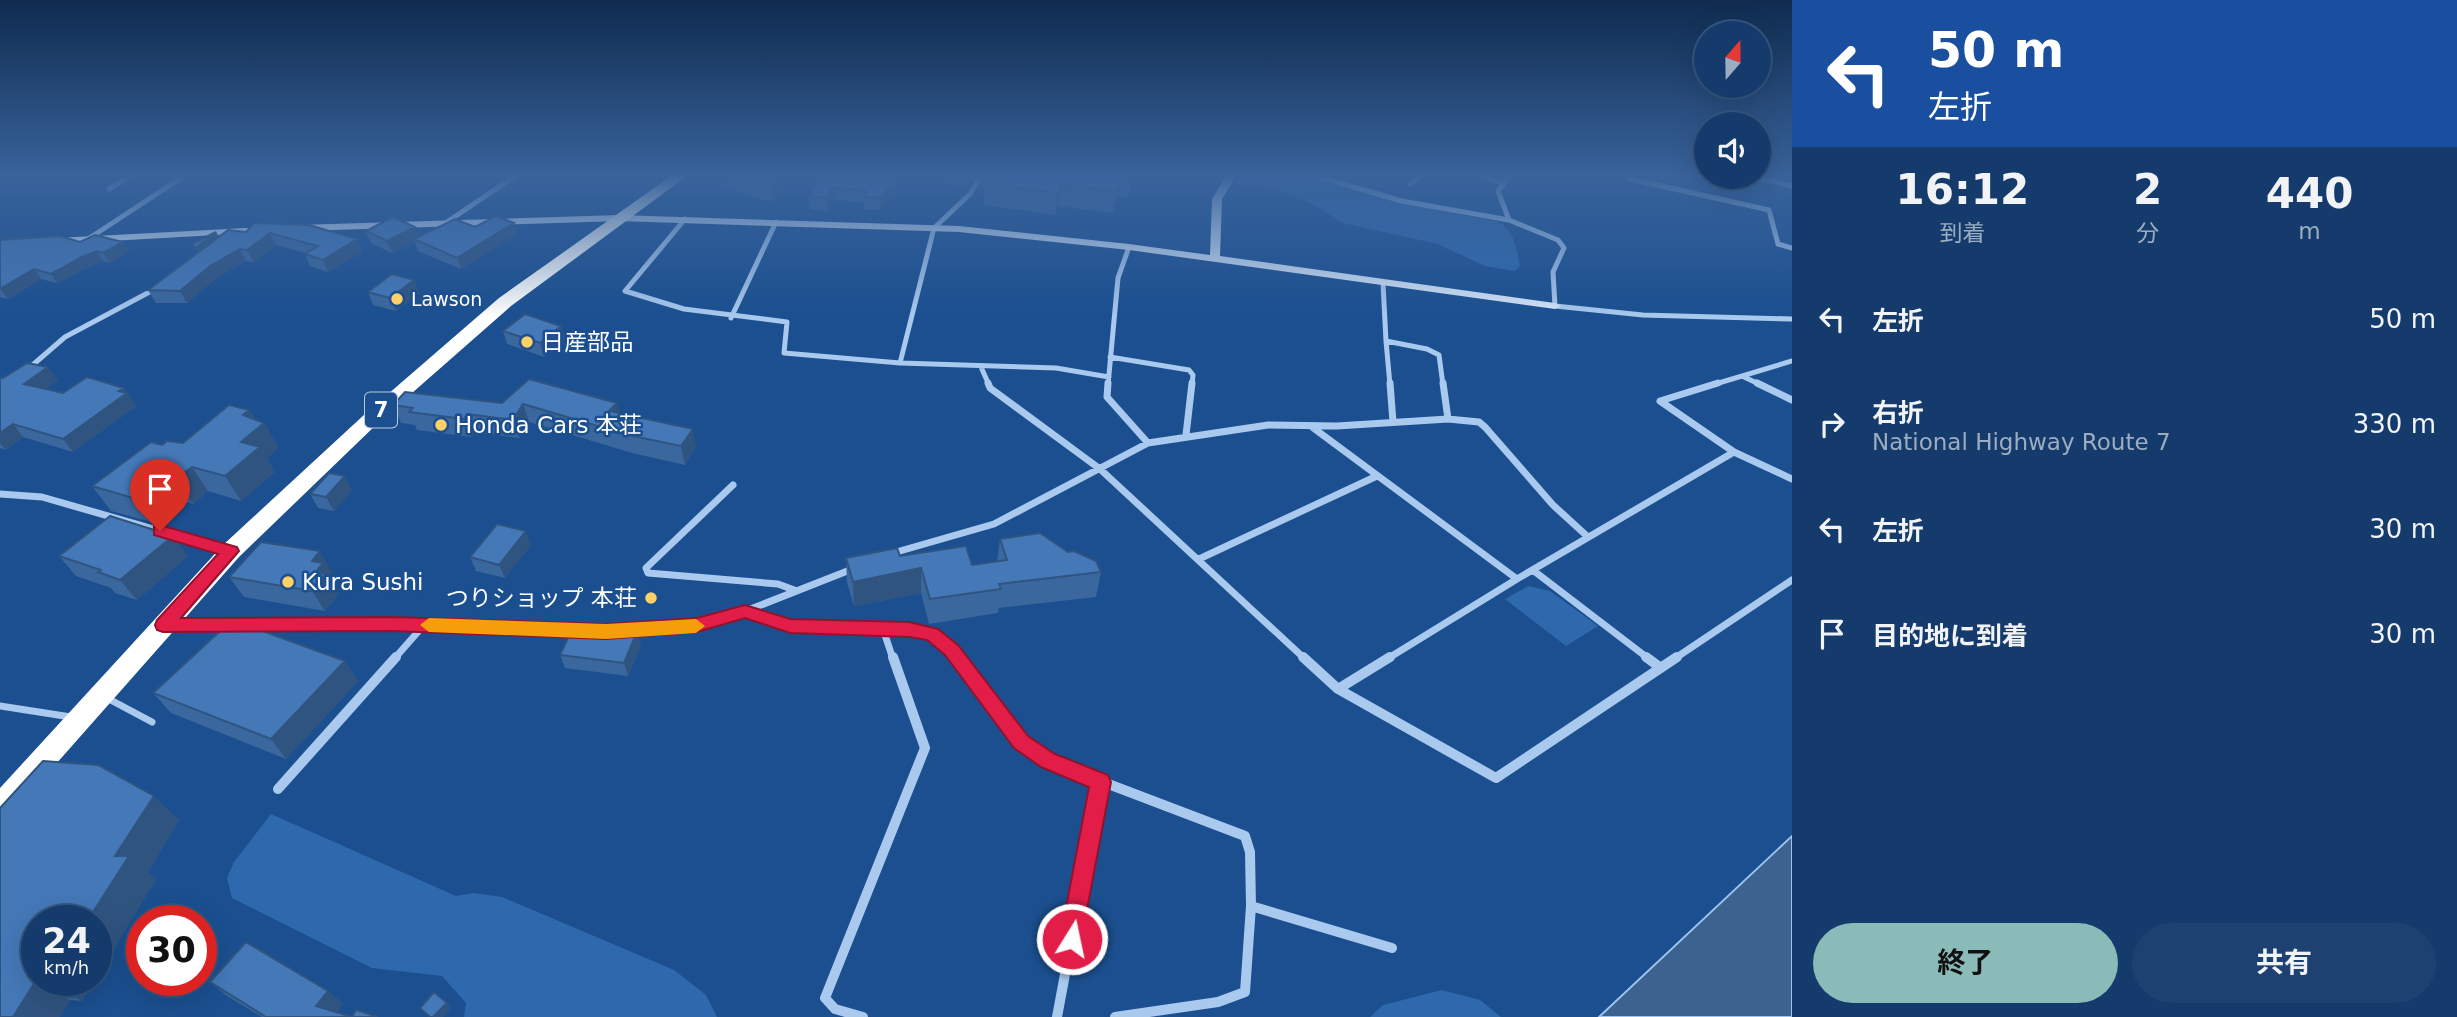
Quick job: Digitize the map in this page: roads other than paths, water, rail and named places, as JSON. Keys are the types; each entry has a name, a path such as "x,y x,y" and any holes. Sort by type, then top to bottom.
{"highway":[{"name":"7","path":"0,807 77,718 231,551 372,418 496,310 613,223"}],"street":[{"path":"88,239 112,223"},
{"path":"48,241 421,223"},
{"path":"681,223 625,291 647,301 732,318 787,322 784,353 900,363 1056,368 1109,377"},
{"path":"732,318 775,223"},
{"path":"814,223 1024,234 1555,306 1643,315 1792,319"},
{"path":"900,363 937,223"},
{"path":"1215,259 1216,223"},
{"path":"1517,223 1558,240 1564,248 1553,272 1555,306"},
{"path":"1773,223 1778,244 1792,248"},
{"path":"1129,247 1118,278 1107,397 1149,443"},
{"path":"17,379 65,337 169,281"},
{"path":"1383,283 1393,422"},
{"path":"1386,341 1427,349 1439,355 1448,419"},
{"path":"1111,357 1189,370 1193,375 1186,435"},
{"path":"1792,361 1660,401 1734,452 1792,480"},
{"path":"981,367 990,388 1100,469 1338,689 1496,778 1792,580"},
{"path":"1744,377 1792,400"},
{"path":"881,558 995,524 1149,443 1186,435 1268,425 1312,427 1448,419 1479,422 1485,427 1553,505 1588,537"},
{"path":"1312,427 1517,579"},
{"path":"1338,689 1517,579 1734,452"},
{"path":"1199,559 1377,476"},
{"path":"733,485 646,568 648,573 778,584 797,591"},
{"path":"0,494 42,497 231,551"},
{"path":"163,625 424,625 606,631 697,625 745,612 869,563"},
{"path":"1534,571 1661,668"},
{"path":"745,612 790,626 883,629 932,634 951,650 1021,742 1048,761 1245,836 1250,852 1251,906 1245,992 1218,1002 1115,1017"},
{"path":"278,789 424,625"},
{"path":"863,1017 835,1009 825,998 925,748 883,629"},
{"path":"1057,1017 1101,782"},
{"path":"1251,906 1392,948"}],"lane":[{"path":"99,694 152,722"},
{"path":"0,706 77,718"}],"place":[{"name":"Lawson","path":"397,299"},
{"name":"日産部品","path":"527,342"},
{"name":"Honda Cars 本荘","path":"441,425"},
{"name":"Kura Sushi","path":"288,582"},
{"name":"つりショップ 本荘","path":"651,598"}]}
